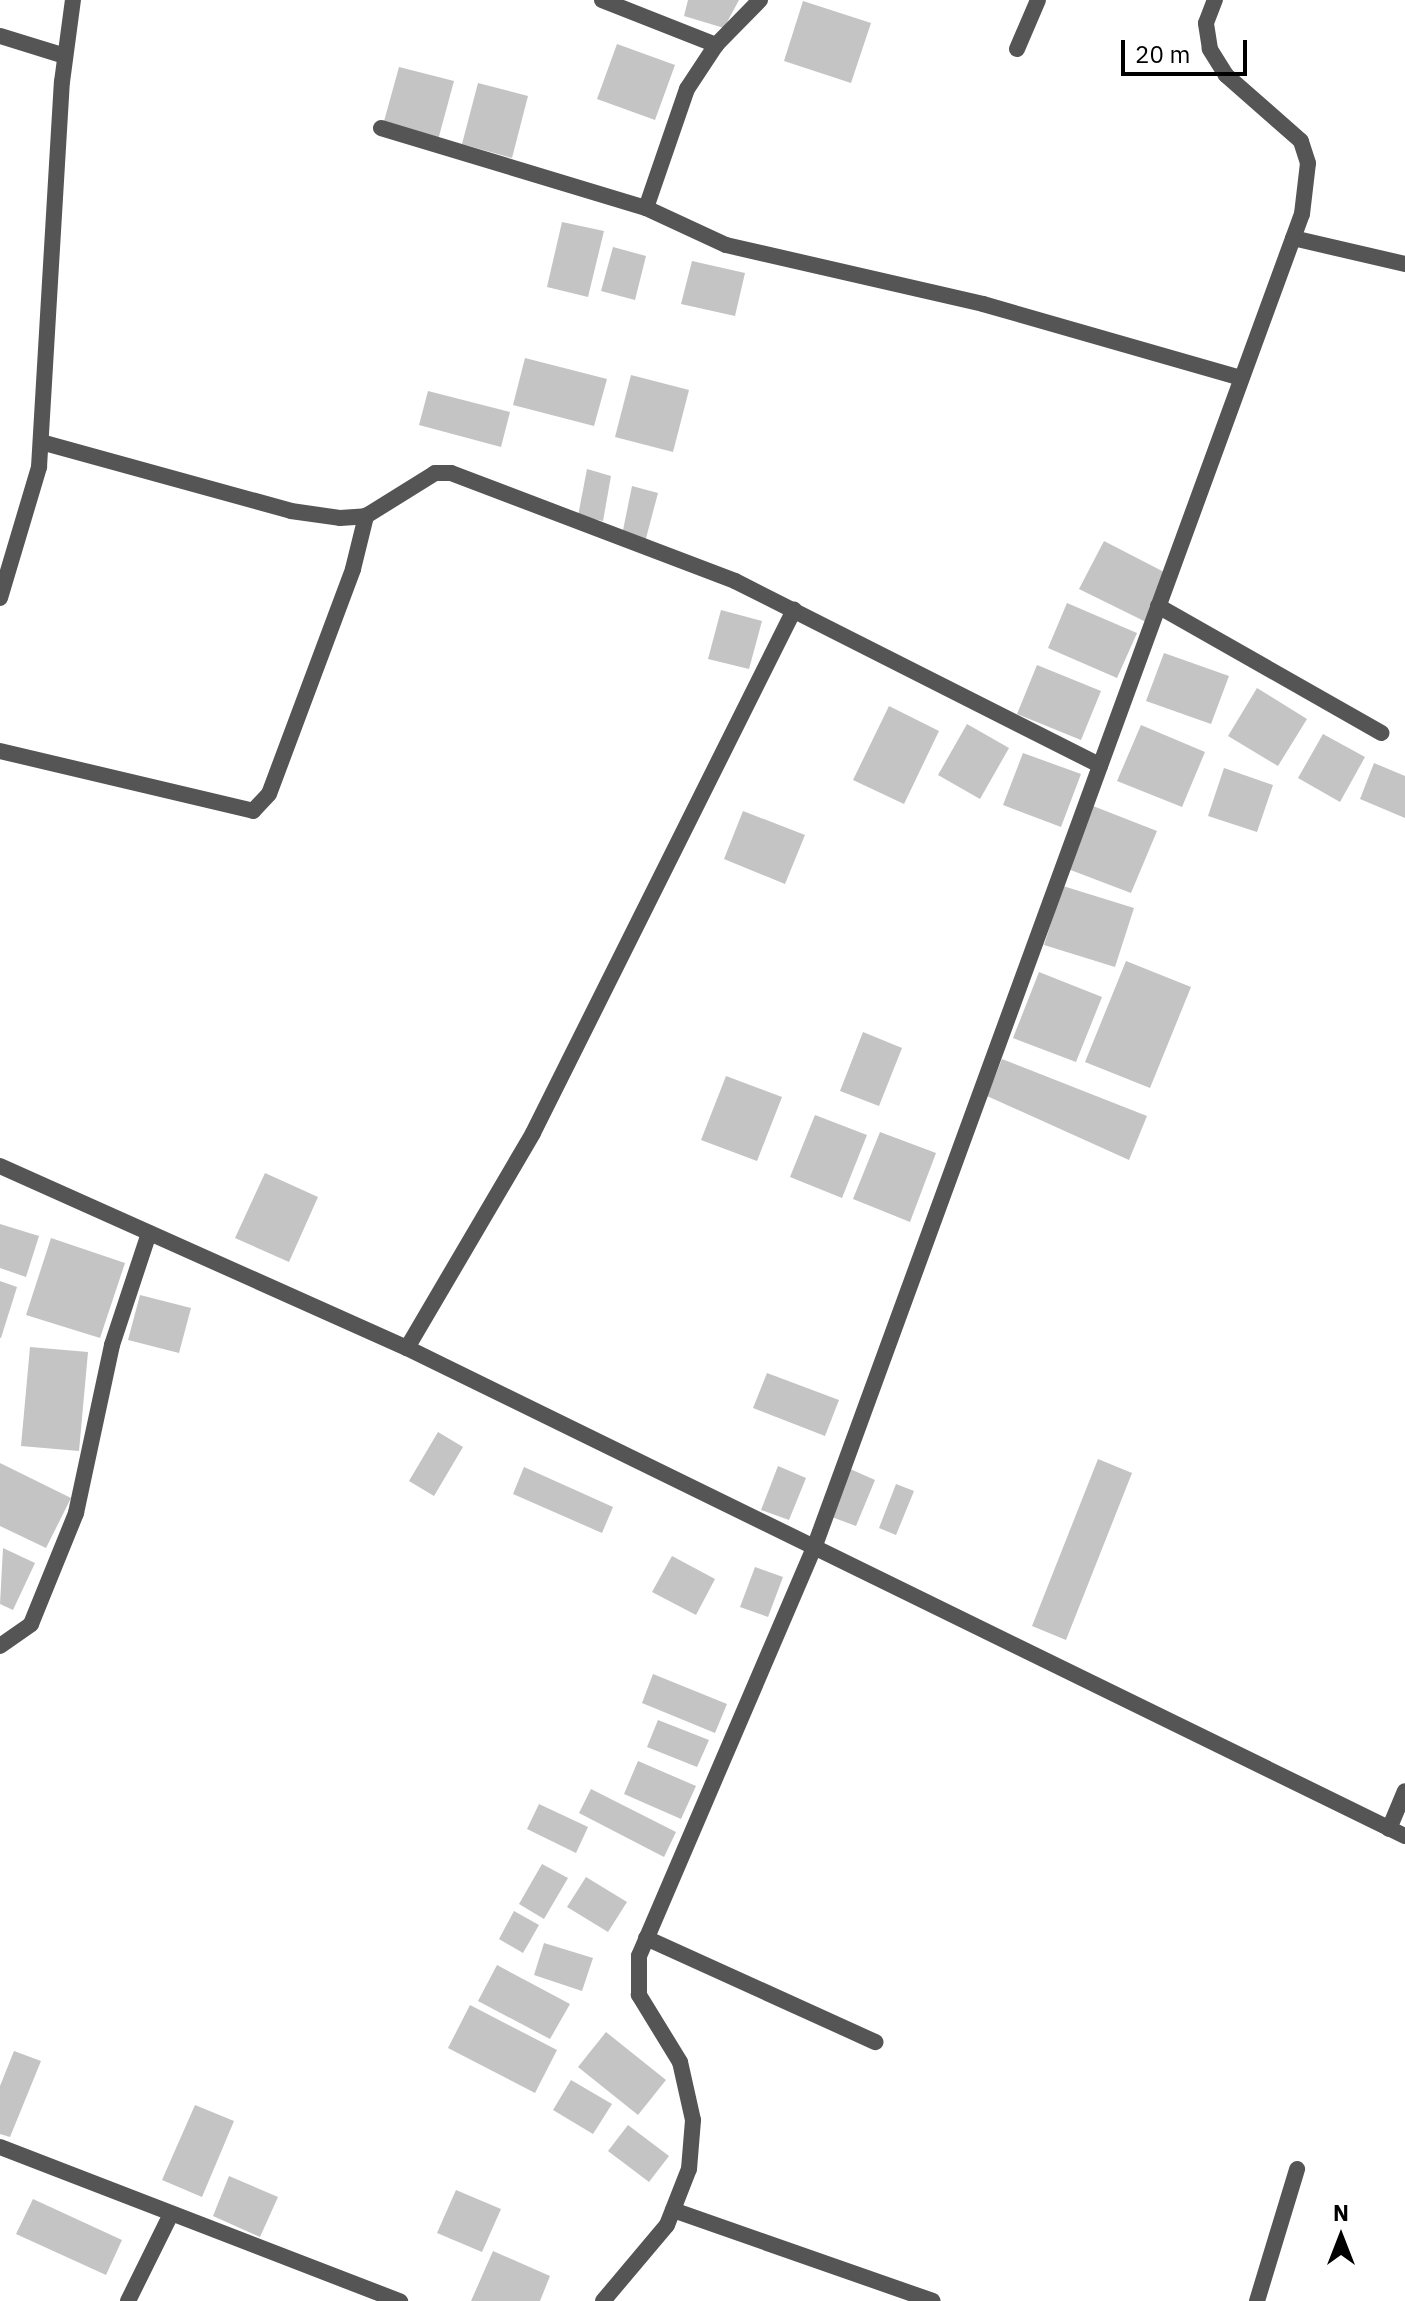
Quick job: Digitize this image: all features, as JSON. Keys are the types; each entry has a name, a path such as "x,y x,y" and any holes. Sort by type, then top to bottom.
{"street":[{"path":"0,598 30,505 41,442 65,56 73,0"},
{"path":"602,0 716,45"},
{"path":"646,208 687,89 716,45 760,0"},
{"path":"1017,49 1038,0"},
{"path":"603,2301 673,2210 689,2169 693,2120 680,2062 639,1995 646,1938 814,1548 1302,214 1305,152 1301,141 1226,75 1210,49 1206,23 1215,0"},
{"path":"0,36 65,56"},
{"path":"381,128 646,208 726,245 983,304 1241,378"},
{"path":"1293,238 1405,264"},
{"path":"41,442 291,511 366,516 435,473 451,473 735,581 1100,765"},
{"path":"0,751 253,811 269,794 353,569 366,516"},
{"path":"1158,606 1382,733"},
{"path":"407,1348 533,1133 794,610"},
{"path":"0,1166 407,1348 1405,1836"},
{"path":"0,1646 31,1624 76,1513 112,1345 149,1233"},
{"path":"1389,1829 1405,1791"},
{"path":"646,1938 875,2042"},
{"path":"0,2147 170,2216 400,2301"},
{"path":"1257,2301 1297,2169"},
{"path":"673,2210 933,2301"},
{"path":"128,2301 170,2216"}],"building":[{"path":"688,0 739,0 724,28 684,16"},
{"path":"803,1 871,23 851,83 784,61"},
{"path":"617,44 675,65 655,120 597,99"},
{"path":"399,67 454,81 438,140 383,125"},
{"path":"478,83 528,96 512,158 462,144"},
{"path":"562,222 604,231 588,297 547,287"},
{"path":"613,247 646,256 635,300 601,291"},
{"path":"692,261 745,273 735,316 681,304"},
{"path":"525,358 607,379 594,426 513,405"},
{"path":"631,375 689,390 673,452 615,437"},
{"path":"428,391 510,412 501,447 419,425"},
{"path":"587,469 611,476 603,521 578,516"},
{"path":"632,486 658,493 645,542 622,535"},
{"path":"1104,541 1166,573 1146,622 1079,589"},
{"path":"1067,603 1137,633 1117,678 1048,648"},
{"path":"721,610 762,621 749,669 708,659"},
{"path":"1164,653 1229,676 1211,724 1146,701"},
{"path":"1037,665 1101,691 1081,740 1017,714"},
{"path":"1257,688 1307,719 1278,766 1228,736"},
{"path":"889,706 939,731 904,804 853,780"},
{"path":"967,724 1009,748 980,799 938,775"},
{"path":"1141,725 1205,752 1182,807 1117,781"},
{"path":"1323,734 1365,757 1340,802 1298,778"},
{"path":"1023,753 1081,774 1061,827 1003,805"},
{"path":"1374,763 1405,776 1405,818 1360,799"},
{"path":"1224,768 1273,785 1257,832 1208,816"},
{"path":"1093,806 1157,831 1131,893 1068,869"},
{"path":"743,811 805,835 785,884 724,859"},
{"path":"1063,886 1134,908 1115,967 1044,945"},
{"path":"1126,961 1191,987 1150,1088 1085,1062"},
{"path":"1039,972 1102,997 1076,1062 1013,1038"},
{"path":"863,1032 902,1048 879,1106 840,1091"},
{"path":"1002,1059 1147,1116 1129,1160 987,1096"},
{"path":"726,1076 782,1097 757,1161 701,1140"},
{"path":"815,1115 867,1135 842,1198 790,1177"},
{"path":"880,1132 936,1153 910,1222 853,1199"},
{"path":"265,1173 318,1197 289,1262 235,1238"},
{"path":"0,1224 39,1236 26,1277 0,1268"},
{"path":"51,1238 125,1263 100,1338 26,1315"},
{"path":"0,1281 17,1287 1,1338 0,1338"},
{"path":"140,1295 191,1308 179,1353 128,1340"},
{"path":"30,1347 88,1352 79,1451 21,1446"},
{"path":"767,1373 839,1400 825,1436 753,1408"},
{"path":"438,1432 463,1447 434,1496 409,1481"},
{"path":"1098,1459 1132,1473 1066,1640 1032,1626"},
{"path":"0,1463 71,1498 46,1548 0,1526"},
{"path":"778,1466 806,1478 789,1520 761,1510"},
{"path":"524,1467 613,1507 602,1533 513,1494"},
{"path":"848,1468 875,1480 856,1526 829,1516"},
{"path":"896,1484 914,1491 896,1535 879,1528"},
{"path":"3,1548 35,1563 13,1610 0,1604"},
{"path":"672,1556 715,1579 696,1615 652,1592"},
{"path":"755,1567 783,1577 768,1617 740,1607"},
{"path":"653,1674 727,1704 715,1733 642,1703"},
{"path":"658,1720 709,1740 697,1767 647,1747"},
{"path":"638,1761 696,1786 681,1819 624,1794"},
{"path":"591,1789 676,1832 664,1857 579,1813"},
{"path":"539,1804 588,1827 576,1853 527,1829"},
{"path":"542,1864 568,1878 544,1919 519,1904"},
{"path":"586,1877 627,1902 608,1932 567,1907"},
{"path":"514,1911 539,1925 523,1953 499,1939"},
{"path":"544,1943 593,1958 582,1991 534,1975"},
{"path":"497,1965 570,2004 550,2039 478,2001"},
{"path":"470,2005 557,2050 535,2093 448,2048"},
{"path":"606,2032 666,2080 638,2115 578,2067"},
{"path":"14,2051 41,2061 10,2137 0,2134 0,2086"},
{"path":"571,2080 612,2104 593,2134 553,2110"},
{"path":"195,2105 234,2121 202,2197 162,2180"},
{"path":"628,2125 669,2156 649,2182 608,2151"},
{"path":"229,2176 278,2197 260,2237 213,2216"},
{"path":"456,2190 501,2209 482,2252 437,2233"},
{"path":"33,2199 122,2240 106,2275 16,2234"},
{"path":"493,2251 550,2276 540,2301 471,2301"}]}
